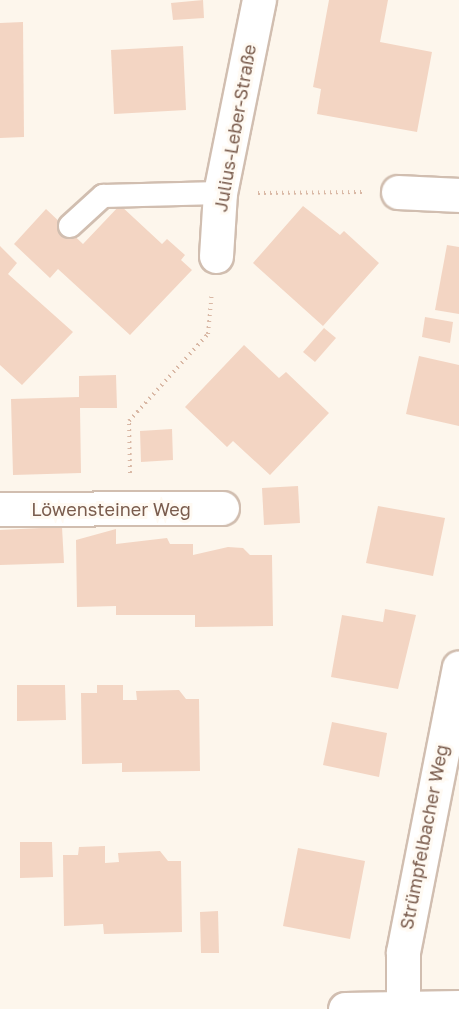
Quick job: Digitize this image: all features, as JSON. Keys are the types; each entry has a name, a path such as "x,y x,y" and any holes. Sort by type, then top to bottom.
{"street":[{"name":"Julius-Leber-Straße","path":"216,256 220,193 259,0"},
{"path":"398,192 459,195"},
{"name":"Löwensteiner Weg","path":"0,508 222,508"},
{"name":"Strümpfelbacher Weg","path":"403,1008 403,952 459,668"},
{"path":"345,1009 459,1008"}],"lane":[{"path":"70,226 103,196 220,193"}],"path":[{"path":"220,193 398,192"},
{"path":"130,509 129,421 208,334 216,256"}],"building":[{"path":"203,0 204,18 173,20 171,3"},
{"path":"329,0 388,0 380,42 432,52 417,132 317,114 321,89 313,87"},
{"path":"23,22 24,137 0,138 0,23"},
{"path":"183,46 186,110 114,114 111,50"},
{"path":"120,205 162,244 167,239 185,255 181,260 192,270 130,335 58,269 50,278 14,244 46,209 83,244"},
{"path":"303,206 340,235 344,231 379,263 323,326 253,263"},
{"path":"447,245 459,247 459,314 435,310"},
{"path":"0,246 17,263 8,274 73,332 22,385 0,365"},
{"path":"425,317 453,322 450,343 422,337"},
{"path":"324,328 336,338 315,362 303,352"},
{"path":"244,345 279,378 286,372 329,413 270,475 233,441 227,447 185,407"},
{"path":"419,356 459,365 459,426 406,414"},
{"path":"116,375 117,408 80,408 81,473 13,475 11,399 79,397 79,376"},
{"path":"172,429 173,460 141,462 140,431"},
{"path":"298,486 300,523 264,525 262,488"},
{"path":"378,506 445,518 433,576 366,563"},
{"path":"62,527 64,563 0,565 0,530"},
{"path":"116,529 116,544 167,538 170,544 193,544 193,555 228,547 243,548 250,555 272,555 273,626 195,627 195,615 116,615 116,606 77,607 76,540"},
{"path":"385,609 416,615 398,689 331,677 342,615 383,622"},
{"path":"17,685 65,685 66,720 17,721"},
{"path":"97,685 123,685 123,700 137,700 136,691 179,690 186,699 199,699 200,771 122,772 122,763 82,764 81,693 97,693"},
{"path":"332,722 387,733 379,777 323,765"},
{"path":"20,842 52,842 53,877 20,878"},
{"path":"105,846 105,863 119,862 118,853 160,851 168,861 181,861 182,932 104,934 103,924 64,926 63,855 78,855 79,847"},
{"path":"298,848 365,861 350,939 283,926"},
{"path":"218,911 219,953 201,953 200,912"}]}
